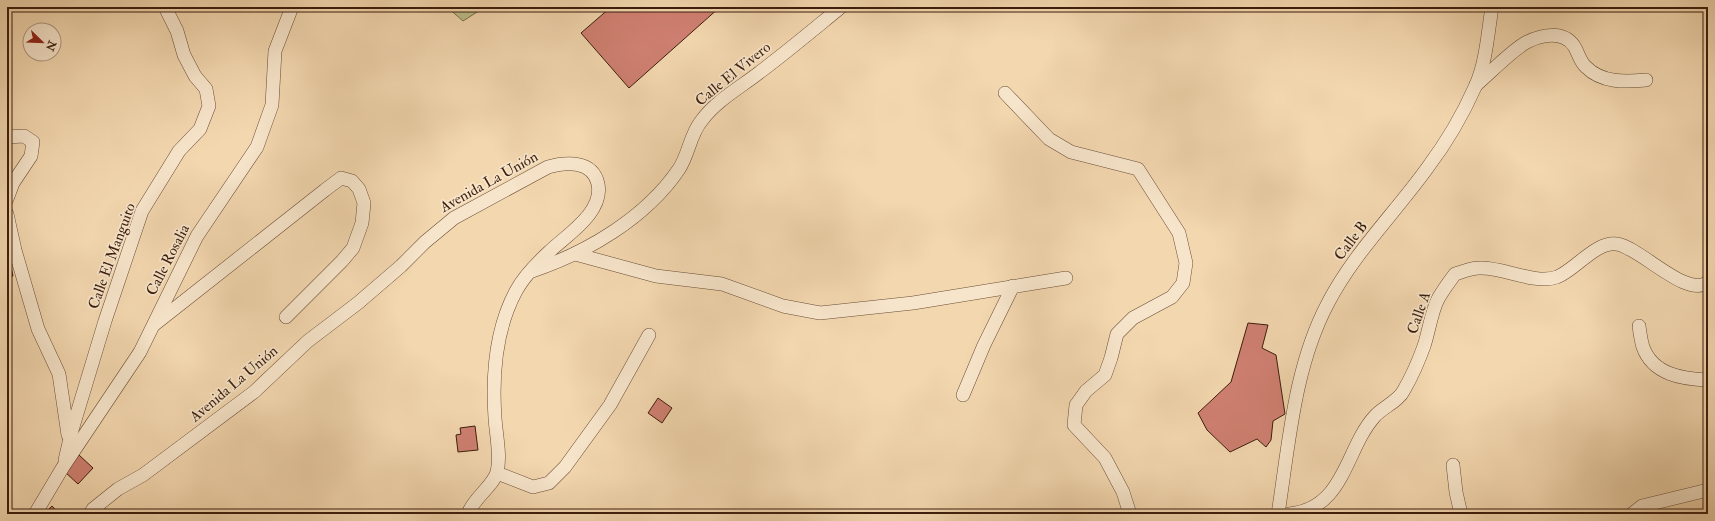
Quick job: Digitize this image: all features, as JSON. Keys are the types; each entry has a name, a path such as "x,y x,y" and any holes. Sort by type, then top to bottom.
{"street":[{"name":"Calle El Manguito","path":"63,467 68,444 105,321 142,212 178,151 200,129 209,106 206,89 195,76 165,7"},
{"name":"Calle Rosalia","path":"36,514 63,467 140,352 197,236 257,147 272,105 276,51 292,7"},
{"name":"Calle El Vivero","path":"528,272 575,254 604,238 668,185 681,166 691,139 701,120 716,106 792,48 841,7"},
{"name":"Calle B","path":"1278,514 1298,390 1313,337 1328,304 1350,266 1429,166 1476,86 1486,49 1492,7"},
{"path":"1476,86 1525,43 1544,35 1561,36 1573,44 1585,67 1602,78 1623,82 1646,80"},
{"path":"1005,93 1049,140 1071,152 1138,169 1178,233 1186,263 1183,283 1172,298 1133,318 1117,334 1105,375 1086,391 1076,405 1074,425 1105,458 1123,492 1130,514"},
{"path":"7,137 24,136 33,142 31,156 13,184 7,199"},
{"name":"Avenida La Unión","path":"90,514 118,489 143,475 254,392 308,341 358,303 454,218 548,167 564,163 579,165 591,170 598,184 597,200 586,219 528,272 516,291 505,315 498,339 493,396 498,457 497,473"},
{"path":"152,326 341,178 352,181 360,189 364,203 362,223 353,248 286,317"},
{"path":"7,214 38,329 59,374 68,444"},
{"name":"Calle A","path":"1289,514 1296,513 1320,503 1335,488 1353,456 1364,430 1375,415 1404,392 1424,347 1438,300 1455,274 1479,268 1536,278 1556,277 1575,266 1594,250 1616,244 1634,250 1679,281 1695,286 1708,282"},
{"path":"575,254 656,276 722,284 783,306 820,313 913,303 1066,278"},
{"path":"962,395 1013,286"},
{"path":"1639,326 1643,348 1654,365 1673,375 1688,379 1708,380"},
{"path":"468,514 497,473 534,487 549,483 565,467 610,405 649,335"},
{"path":"1453,465 1460,514"},
{"path":"1632,514 1642,506 1708,490"}],"green space":[{"path":"447,7 485,7 463,21"}],"building":[{"path":"611,7 720,7 629,88 581,33"},
{"path":"7,258 9,258 13,276 7,277"},
{"path":"1248,323 1268,325 1262,348 1276,355 1285,414 1273,421 1271,440 1266,447 1257,439 1230,452 1207,430 1198,413 1231,382"},
{"path":"658,398 672,408 662,423 648,413"},
{"path":"475,426 478,450 458,452 456,435 461,434 460,428"},
{"path":"79,455 93,468 78,484 65,472"},
{"path":"52,506 59,514 44,514"}]}
